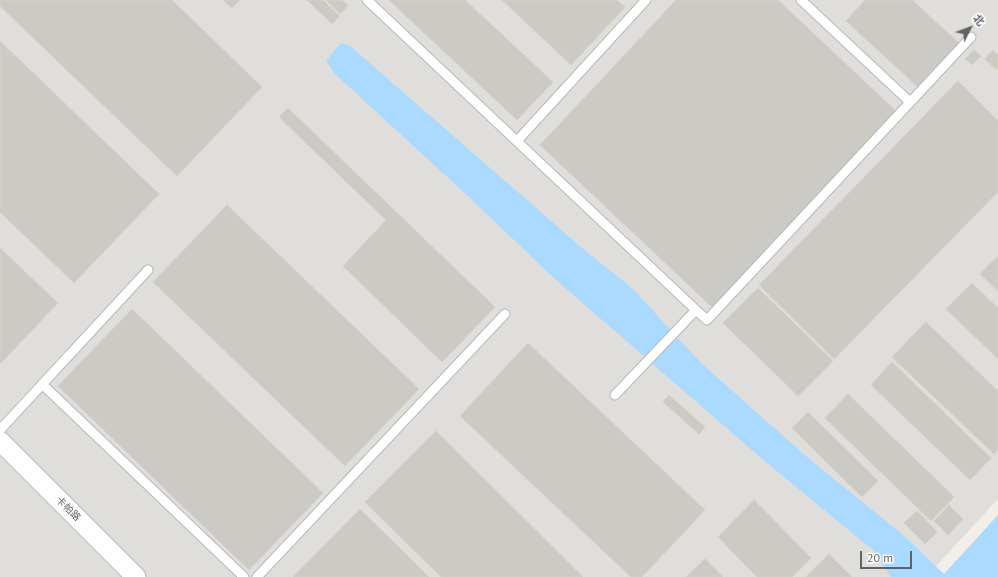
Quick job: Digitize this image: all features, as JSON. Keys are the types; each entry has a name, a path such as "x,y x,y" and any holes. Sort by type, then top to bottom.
{"street":[{"name":"卡帕路","path":"0,441 136,577"}],"lane":[{"path":"367,0 707,320 971,36"},
{"path":"517,141 646,0"},
{"path":"801,0 910,102"},
{"path":"0,430 148,270"},
{"path":"615,395 696,310"},
{"path":"257,577 505,314"},
{"path":"42,384 244,577"}],"shaded area":[{"path":"0,0 998,0 998,499 926,577 0,577"}],"water":[{"path":"341,43 350,46 582,248 632,288 701,363 807,457 903,535 944,574 998,515 998,577 891,577 874,551 761,458 555,279 469,197 335,74 326,61"}],"building":[{"path":"0,0 172,0 262,87 177,176 0,6"},
{"path":"223,0 240,0 232,8"},
{"path":"307,0 323,0 340,16 332,24"},
{"path":"326,0 342,0 348,6 340,14"},
{"path":"389,0 465,0 553,82 517,120"},
{"path":"502,0 617,0 625,7 571,65"},
{"path":"676,0 778,0 897,112 713,308 540,145"},
{"path":"865,0 912,0 959,43 918,87 846,21"},
{"path":"0,41 159,194 74,283 0,212"},
{"path":"974,50 981,56 972,65 965,59"},
{"path":"993,50 998,55 997,70 985,59"},
{"path":"958,81 998,121 998,192 834,359 759,285"},
{"path":"288,108 495,307 442,362 343,266 386,220 279,117"},
{"path":"227,205 419,389 345,466 153,282"},
{"path":"0,248 58,303 0,364"},
{"path":"998,256 998,291 980,274"},
{"path":"972,283 998,308 998,359 946,309"},
{"path":"758,288 833,361 798,396 723,323"},
{"path":"132,309 323,493 249,570 58,386"},
{"path":"926,322 998,391 998,450 994,454 892,357"},
{"path":"528,343 705,510 642,577 631,577 460,416"},
{"path":"892,362 991,458 970,480 871,385"},
{"path":"848,394 954,497 931,521 825,418"},
{"path":"669,395 705,427 699,434 663,402"},
{"path":"808,412 878,481 862,497 792,428"},
{"path":"436,431 583,577 441,577 365,502"},
{"path":"754,500 811,558 792,577 757,577 718,537"},
{"path":"949,505 963,519 948,535 934,521"},
{"path":"360,509 429,577 293,577"},
{"path":"917,511 937,532 925,544 904,523"},
{"path":"829,554 852,577 806,577"},
{"path":"705,559 723,577 686,577"}]}
